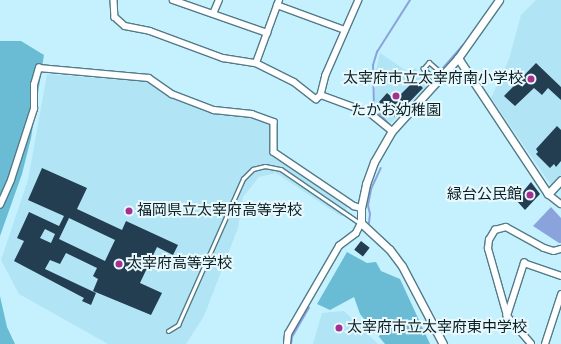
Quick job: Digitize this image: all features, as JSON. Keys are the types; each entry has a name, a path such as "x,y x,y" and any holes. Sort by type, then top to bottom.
{"street":[{"path":"114,0 115,17 125,26 150,31 223,58 256,63 294,82 316,99 321,95 326,75 359,0"},
{"path":"173,0 267,33"},
{"path":"213,14 219,0"},
{"path":"287,344 288,334 339,246 356,233 361,223 361,208 366,184 374,162 392,130 458,58 499,0"},
{"path":"256,63 278,2 345,30"},
{"path":"458,58 548,194 561,204"},
{"path":"0,205 11,180 34,109 34,85 39,68 149,78 172,94 214,110 252,114 274,122 274,152 354,206 361,208"},
{"path":"321,95 370,114 392,130"},
{"path":"548,194 561,180"},
{"path":"361,223 389,249 402,266 443,344"},
{"path":"531,344 507,316 488,248 495,230 506,227 554,252 561,249"},
{"path":"507,316 524,263 561,276"},
{"path":"545,344 561,295"}],"lane":[{"path":"436,81 423,69 429,62 443,74"},
{"path":"168,331 178,325 243,179 253,169 265,166 281,169 361,223"}],"shaded area":[{"name":"太宰府市立太宰府南小学校","path":"536,0 561,0 561,175 551,185 491,98 509,59 521,15"},
{"path":"0,41 21,41 44,55 31,138 22,174 0,236"},
{"name":"たかお幼稚園","path":"380,53 410,73 415,68 430,83 391,123 375,107 375,74"},
{"name":"福岡県立太宰府高等学校","path":"47,74 149,82 165,95 214,114 249,115 271,123 270,154 348,206 342,217 276,173 259,177 243,197 238,228 204,316 186,344 108,344 19,294 1,260 28,180"},
{"path":"551,207 561,218 561,243 533,226"},
{"path":"347,252 367,263 376,262 381,271 400,279 430,344 385,344 360,314 354,297 330,310 317,304"},
{"path":"0,296 7,327 15,344 0,344"},
{"name":"太宰府市立太宰府東中学校","path":"344,311 378,344 313,344 322,313"}],"building":[{"path":"536,63 561,87 561,100 548,88 542,95 534,88 515,106 504,96"},
{"path":"415,80 423,88 395,117 379,102 387,93 395,100"},
{"path":"557,126 561,130 561,161 556,167 554,164 550,168 536,154 538,152 536,149"},
{"path":"42,168 87,188 77,209 122,230 126,221 178,245 173,255 157,247 140,283 162,293 151,315 93,291 98,279 93,276 97,268 66,253 60,264 50,260 45,269 96,293 91,305 82,301 84,298 14,261 24,241 17,238 29,212 59,226 64,216 28,200","holes":["69,218 115,240 105,261 59,239","45,229 55,234 51,243 40,238"]},
{"name":"緑台公民館","path":"531,182 540,194 525,210 516,200"},
{"path":"361,241 370,248 363,256 354,250"}],"waterway":[{"path":"390,125 374,108 373,65 377,52 410,0"},
{"path":"443,68 463,45"},
{"path":"369,223 370,214 368,205 371,189 381,168"},
{"path":"291,344 292,337 309,307"}],"place":[{"name":"太宰府市立太宰府南小学校","path":"531,79"},
{"name":"たかお幼稚園","path":"396,96"},
{"name":"緑台公民館","path":"530,195"},
{"name":"福岡県立太宰府高等学校","path":"129,211"},
{"name":"太宰府高等学校","path":"119,264"},
{"name":"太宰府市立太宰府東中学校","path":"339,328"}]}
